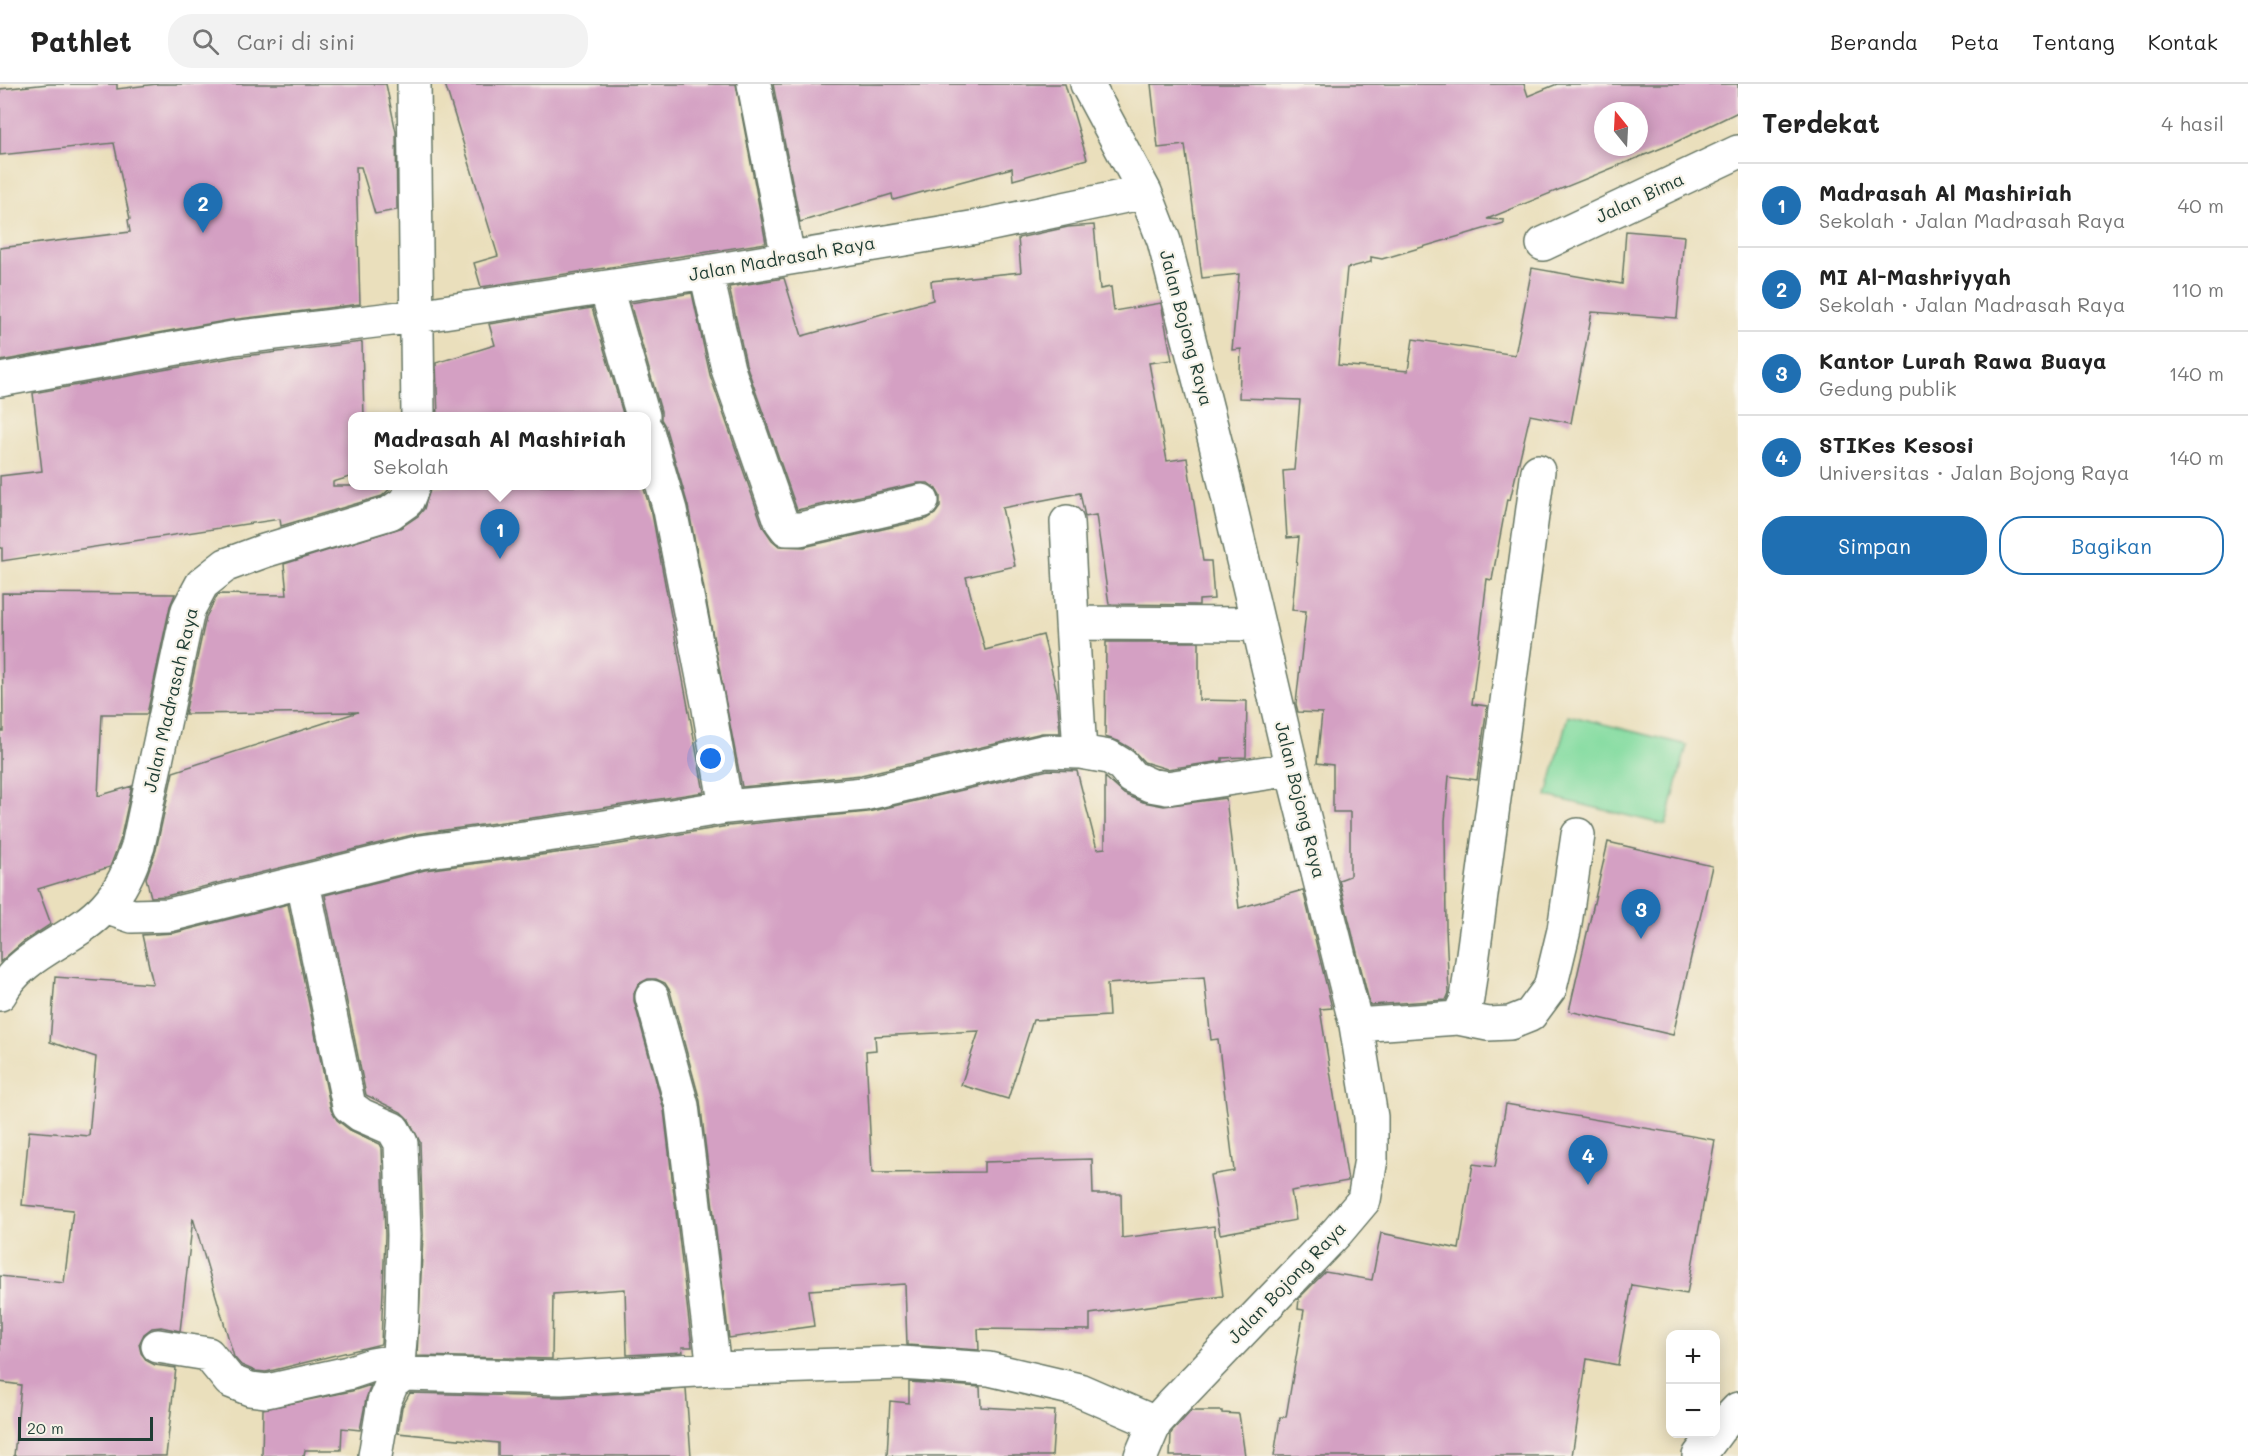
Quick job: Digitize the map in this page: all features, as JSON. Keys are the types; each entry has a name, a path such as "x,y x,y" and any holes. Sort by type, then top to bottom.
{"street":[{"path":"414,84 418,412"},
{"path":"754,84 788,257"},
{"name":"Jalan Bojong Raya","path":"1087,84 1145,192 1164,241 1216,445 1292,769 1356,1025 1371,1118 1371,1159 1364,1200 1337,1232 1155,1423 1141,1456"},
{"name":"Jalan Bima","path":"1543,244 1738,152"},
{"name":"Jalan Madrasah Raya","path":"0,380 233,338 417,316 706,272 977,227 1145,192"},
{"path":"706,272 732,380 781,521 787,529 800,529 922,501"},
{"path":"606,288 642,412"},
{"path":"651,445 670,510 726,807"},
{"path":"1458,1018 1467,999 1473,961 1538,471"},
{"name":"Jalan Madrasah Raya","path":"2,985 32,958 80,928 105,907 126,879 138,846 188,610 202,584 226,565 264,551 390,513 407,501 411,490"},
{"path":"1067,522 1080,752"},
{"path":"1072,623 1258,624"},
{"path":"105,907 132,916 169,915 421,852 599,828 726,807 864,794 1046,751 1080,752 1109,757 1122,765 1132,777 1150,785 1167,788 1292,769"},
{"path":"1356,1025 1458,1018 1488,1024 1510,1023 1530,1015 1550,988 1563,930 1578,835"},
{"path":"303,883 350,1106 361,1115 393,1129 401,1143 404,1235 401,1369 384,1402 375,1456"},
{"path":"652,997 682,1106 714,1368"},
{"path":"158,1346 208,1354 230,1381 250,1389 267,1390 389,1362 401,1369 561,1378 714,1368 902,1363 989,1369 1078,1390 1155,1423"},
{"path":"1699,1456 1734,1419"}],"green space":[{"path":"1568,715 1687,745 1666,825 1547,796"}],"building":[{"path":"49,84 117,84 117,89 157,84 386,84 396,132 397,210 375,214 361,167 356,167 360,304 230,320 0,361 0,248 130,232 128,220 130,219 114,143 0,155 0,89"},
{"path":"445,84 736,84 766,243 481,287 474,263 498,256"},
{"path":"773,84 1065,84 1087,159 1013,180 1012,168 893,200 892,194 800,222"},
{"path":"1151,84 1524,84 1528,96 1557,84 1738,84 1738,112 1648,154 1648,102 1594,102 1594,156 1642,156 1487,219 1504,220 1504,223 1382,259 1371,257 1371,262 1347,268 1338,365 1408,371 1413,339 1515,355 1532,268 1622,284 1626,231 1684,236 1677,318 1592,312 1571,423 1530,415 1510,500 1507,499 1492,580 1487,579 1472,704 1487,706 1477,780 1449,776 1445,821 1449,993 1446,1000 1370,1005 1339,880 1350,876 1350,812 1333,812 1333,765 1317,763 1322,713 1298,712 1296,704 1306,611 1292,610 1299,537 1287,538 1283,471 1294,470 1300,400 1239,398 1241,349 1232,350 1239,274 1202,278 1185,145 1158,148"},
{"path":"1094,225 1100,289 1111,287 1114,311 1161,303 1172,360 1149,363 1167,461 1187,458 1203,561 1211,561 1214,599 1199,600 1199,605 1109,604 1096,515 1085,517 1080,493 1002,508 1015,566 966,577 985,650 1043,635 1057,692 1060,733 1042,733 861,775 742,787 688,506 661,419 661,411 630,303 692,293 710,375 763,527 779,546 804,547 927,519 940,507 940,496 936,489 928,483 918,483 797,510 746,364 729,287 784,278 802,336 933,300 931,281 1021,272 1018,238 1068,227"},
{"path":"592,308 623,412 438,412 436,363 495,345 489,324"},
{"path":"362,342 364,412 348,412 348,478 333,482 333,486 348,486 348,490 389,490 382,496 281,526 280,519 2,561 0,476 42,471 33,393 236,357"},
{"path":"430,490 644,490 652,514 704,792 416,834 166,896 151,897 146,878 156,850 173,772 358,712 185,714 206,617 217,596 219,594 287,595 284,564 400,528 424,509"},
{"path":"2,593 175,594 170,606 147,714 102,714 98,796 132,786 120,841 110,867 38,889 51,924 23,942 0,962 0,731 3,731"},
{"path":"1106,642 1199,642 1199,700 1247,701 1246,757 1222,758 1222,761 1167,769 1144,762 1132,749 1105,737"},
{"path":"1048,770 1077,771 1097,849 1105,848 1105,777 1124,794 1143,802 1164,806 1226,798 1239,908 1303,890 1332,1008 1320,1009 1348,1181 1291,1191 1296,1220 1220,1234 1210,1175 1234,1171 1218,1039 1211,1040 1204,977 1107,984 1109,1016 1033,1020 1008,1099 961,1085 979,1031 875,1036 876,1050 866,1051 872,1173 984,1172 984,1162 1092,1159 1093,1194 1121,1194 1122,1238 1214,1226 1223,1296 1090,1314 1090,1330 978,1329 979,1350 907,1345 905,1284 809,1290 814,1326 729,1338 700,1101 670,991 665,983 656,979 648,979 638,984 634,993 634,1001 664,1110 692,1347 682,1347 683,1352 627,1355 625,1289 553,1294 552,1359 417,1356 423,1235 420,1142 409,1120 401,1112 366,1095 325,895 425,870 602,847 728,826 868,812"},
{"path":"1608,842 1712,866 1673,1035 1569,1011"},
{"path":"288,904 331,1110 337,1120 350,1130 380,1144 382,1148 385,1235 381,1344 266,1372 255,1371 241,1365 234,1357 193,1218 180,1331 161,1327 152,1328 144,1334 139,1344 141,1353 147,1361 155,1365 176,1368 166,1456 14,1456 21,1385 0,1382 0,1276 64,1283 73,1210 22,1205 29,1131 89,1136 96,1057 50,1042 55,977 153,984 142,935 174,933"},
{"path":"1506,1104 1715,1140 1687,1294 1632,1285 1618,1365 1587,1359 1572,1456 1274,1456 1280,1417 1286,1417 1304,1310 1298,1309 1299,1298 1325,1272 1372,1280 1381,1233 1459,1249 1473,1164 1495,1167"},
{"path":"909,1382 980,1387 981,1407 1055,1411 1052,1456 887,1456 890,1401 909,1403"},
{"path":"371,1385 360,1430 342,1428 341,1450 305,1450 304,1456 262,1456 263,1409"},
{"path":"686,1389 691,1456 498,1456 498,1443 398,1433 402,1407 410,1393 562,1397"},
{"path":"1191,1411 1222,1411 1222,1413 1239,1414 1245,1456 1170,1456 1171,1433"}],"place":[{"name":"MI Al-Mashriyyah","path":"203,233"},
{"name":"Madrasah Al Mashiriah","path":"500,559"},
{"name":"Kantor Lurah Rawa Buaya","path":"1641,939"},
{"name":"STIKes Kesosi","path":"1588,1185"}]}
